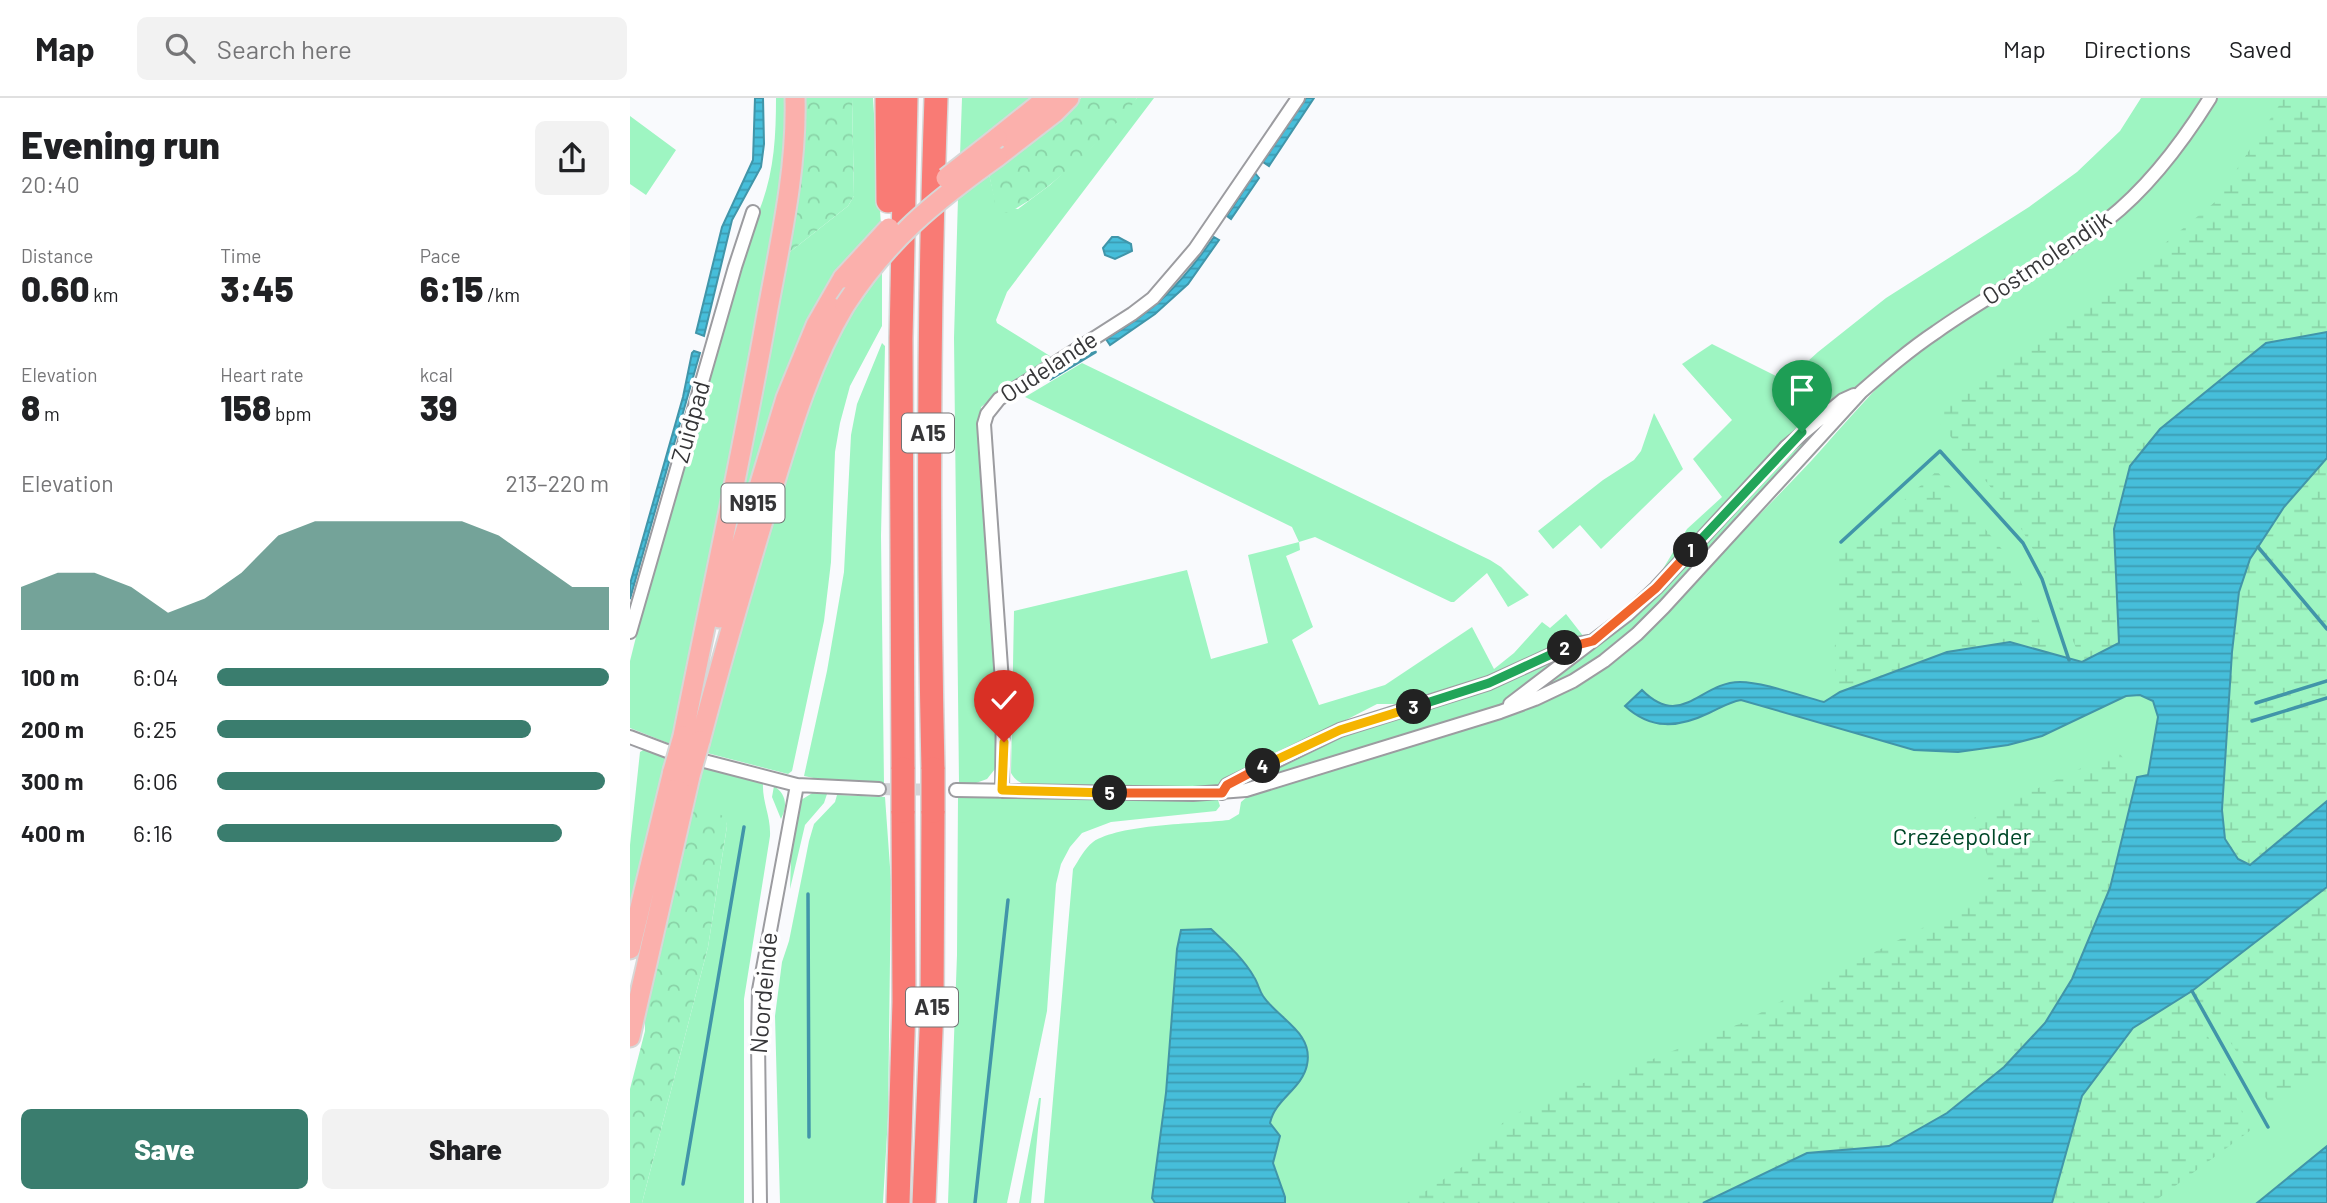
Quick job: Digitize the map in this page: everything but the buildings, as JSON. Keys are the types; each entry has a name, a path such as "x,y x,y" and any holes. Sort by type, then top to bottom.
{"highway":[{"name":"A15","path":"887,98 889,298 901,339"},
{"name":"A15","path":"898,1203 904,1002 901,339 906,98"},
{"name":"A15","path":"924,1203 932,1007 933,769 928,567 929,382 936,98"}],"main road":[{"name":"N915","path":"691,738 791,169 795,98"},
{"name":"N915","path":"691,738 750,564 794,419 818,354 845,305 876,261 901,233 957,186 1047,98"},
{"name":"N915","path":"630,949 786,398 816,324 843,278 880,236 912,206 997,147 1054,113 1069,98"},
{"name":"N915","path":"630,1037 682,773"}],"street":[{"name":"Oudelande","path":"1002,790 1003,696 984,424 987,414 999,399 1153,298 1195,249 1298,98"},
{"name":"Oostmolendijk","path":"956,790 1222,793 1246,790 1500,712 1573,681 1604,661 1664,607 1861,392 1935,332 2107,220 2170,157 2210,98"},
{"name":"Zuidpad","path":"630,632 753,212"},
{"name":"Oostmolendijk","path":"1500,712 1593,641 1656,588 1802,432 1843,400 1861,392"},
{"name":"Oostmolendijk","path":"1222,793 1227,785 1340,730 1489,683 1572,645 1593,641"},
{"path":"630,737 667,751"},
{"path":"704,761 797,785 879,789"},
{"name":"Noordeinde","path":"760,1203 760,990 797,785"}],"green space":[{"path":"776,98 788,98 788,123 774,244 673,745 630,728 630,661 646,597 768,183 775,142"},
{"path":"802,98 852,98 854,196 848,206 786,255"},
{"path":"852,98 873,98 881,226 713,620 734,518 756,431 786,255 848,206 854,196"},
{"path":"962,98 1035,98 960,156"},
{"path":"1081,98 1137,98 1113,127 1037,195 1006,213 996,208 989,174"},
{"path":"1137,98 1154,98 1007,292 996,320 1050,356 981,407 980,441 994,614 998,743 995,769 987,779 976,783 959,783 954,338 958,198 989,174 997,208 1018,209 1050,185 1095,144"},
{"path":"2141,98 2205,98 2157,166 2098,222 1911,344 1782,445 1652,587 1687,529 1722,497 1693,459 1732,420 1682,364 1712,344 1786,381 1886,298 2029,207 2077,172 2120,131"},
{"name":"Crezéepolder","path":"2217,98 2327,98 2327,1154 2269,1203 1044,1203 1073,869 1093,842 1105,836 1139,828 1229,820 1239,814 1241,802 1247,797 1523,711 1564,691 1604,666 1659,620 1897,369 1955,325 2092,239 2129,209 2162,175"},
{"path":"2284,98 2327,98 2327,332 2266,343 2160,429 2114,529 2119,643 2082,662 2038,558 2015,518 1932,413 2073,319 2215,202"},
{"path":"630,116 676,150 646,195 630,184"},
{"path":"882,272 882,326 850,386 840,423 835,452 831,562 824,621 792,771 788,774 707,753 710,716 772,498 836,335"},
{"path":"882,343 885,346 881,536 884,784 833,782 804,776 827,671 844,572 851,435 857,404"},
{"path":"1082,363 1490,560 1501,567 1529,595 1508,607 1487,573 1451,602 1315,537 1299,542 1292,527 1025,397"},
{"path":"1837,411 1634,631 1593,662 1531,697 1585,653 1788,451"},
{"path":"1654,413 1683,469 1601,549 1580,525 1553,549 1538,531 1603,480 1634,460 1641,451"},
{"path":"2327,458 2327,801 2250,865 2238,860 2225,839 2222,810 2232,652 2239,592 2250,559 2284,507"},
{"path":"1937,471 2010,559 2054,653 2010,642 1947,652 1840,692 1834,664 1839,558"},
{"path":"1299,542 1300,550 1286,556 1313,627 1292,640 1319,705 1385,685 1472,627 1494,669 1514,653 1542,622 1550,628 1566,614 1584,637 1495,678 1410,704 1377,704 1213,787 1033,785 1020,783 1014,777 1011,773 1014,611 1187,570 1211,659 1268,643 1248,555"},
{"path":"1577,649 1502,707 1239,787 1342,733"},
{"path":"645,749 669,756 630,920 630,845 640,752"},
{"path":"2118,751 2137,777 2110,888 2072,979 2045,1023 2004,1067 1947,1113 1889,1146 1807,1153 1703,1203 1397,1203 1426,1191 1471,1161 1505,1120 1566,1087 1606,1078 1744,1022 1819,980 1980,899 1992,869 1974,818"},
{"path":"702,768 763,783 770,829 744,999 744,1203 642,1203 708,947 727,826 725,818 688,807"},
{"path":"774,786 785,800 781,819 772,797"},
{"path":"814,792 827,794 824,803 805,825 790,889 792,829 801,800"},
{"path":"837,795 885,797 891,881 888,1117 883,1203 780,1203 775,1016 782,962 814,824 835,802"},
{"path":"958,796 1213,797 1218,800 1220,806 1216,811 1111,822 1082,833 1070,847 1061,864 1056,884 1047,1011 1007,1203 948,1203 957,955"},
{"path":"688,807 716,812 726,818 727,826 708,947 642,1203 630,1203 630,1089 645,1031 645,995"},
{"path":"2327,887 2327,1064 2274,1111 2210,1010 2200,1019 2251,1130 2152,1203 2052,1203 2082,1096 2133,1028 2192,991"},
{"path":"1039,1098 1031,1203 1019,1203"}],"water":[{"path":"755,98 763,98 764,144 761,167 732,220 704,336 696,333 722,227 753,160"},
{"path":"1306,98 1314,98 1269,166 1263,162"},
{"path":"1255,173 1259,178 1231,219 1227,216"},
{"path":"1112,237 1131,244 1132,251 1115,259 1105,255 1103,248"},
{"path":"1214,237 1219,240 1188,284 1155,314 1110,345 1106,339 1166,295"},
{"path":"2327,332 2327,458 2284,507 2250,559 2239,592 2232,652 2222,810 2225,839 2238,859 2250,865 2327,801 2327,887 2192,991 2133,1028 2082,1096 2052,1203 1703,1203 1807,1153 1889,1146 1947,1113 2004,1067 2045,1023 2072,979 2110,888 2137,777 2148,775 2158,717 2153,701 2140,695 2126,696 2042,736 2008,745 1958,752 1914,750 1741,700 1676,724 1655,723 1625,706 1642,690 1656,701 1669,706 1691,701 1726,684 1740,682 1771,687 1824,702 1840,692 1947,652 2010,642 2082,662 2119,643 2114,529 2130,466 2160,429 2266,343"},
{"path":"694,351 700,353 630,599 630,584"},
{"path":"1211,929 1245,964 1269,1004 1300,1035 1308,1054 1307,1065 1300,1081 1277,1107 1270,1123 1280,1136 1273,1163 1285,1203 1155,1203 1152,1198 1166,1093 1177,949 1181,930"},
{"path":"2327,1146 2327,1203 2257,1203"}],"waterway":[{"path":"1050,379 1095,352"},
{"path":"1841,542 1940,451 2023,543 2042,579 2069,660"},
{"path":"2258,547 2327,629"},
{"path":"2256,703 2327,681"},
{"path":"2252,721 2327,698"},
{"path":"683,1184 744,827"},
{"path":"808,894 809,1137"},
{"path":"975,1203 1008,900"},
{"path":"2192,991 2268,1127"}],"tunnel":[{"path":"879,789 956,790"}],"route":[{"path":"1004,742 1002,790 1222,793 1227,785 1340,730 1489,683 1572,645 1593,641 1656,588 1802,432"}]}
